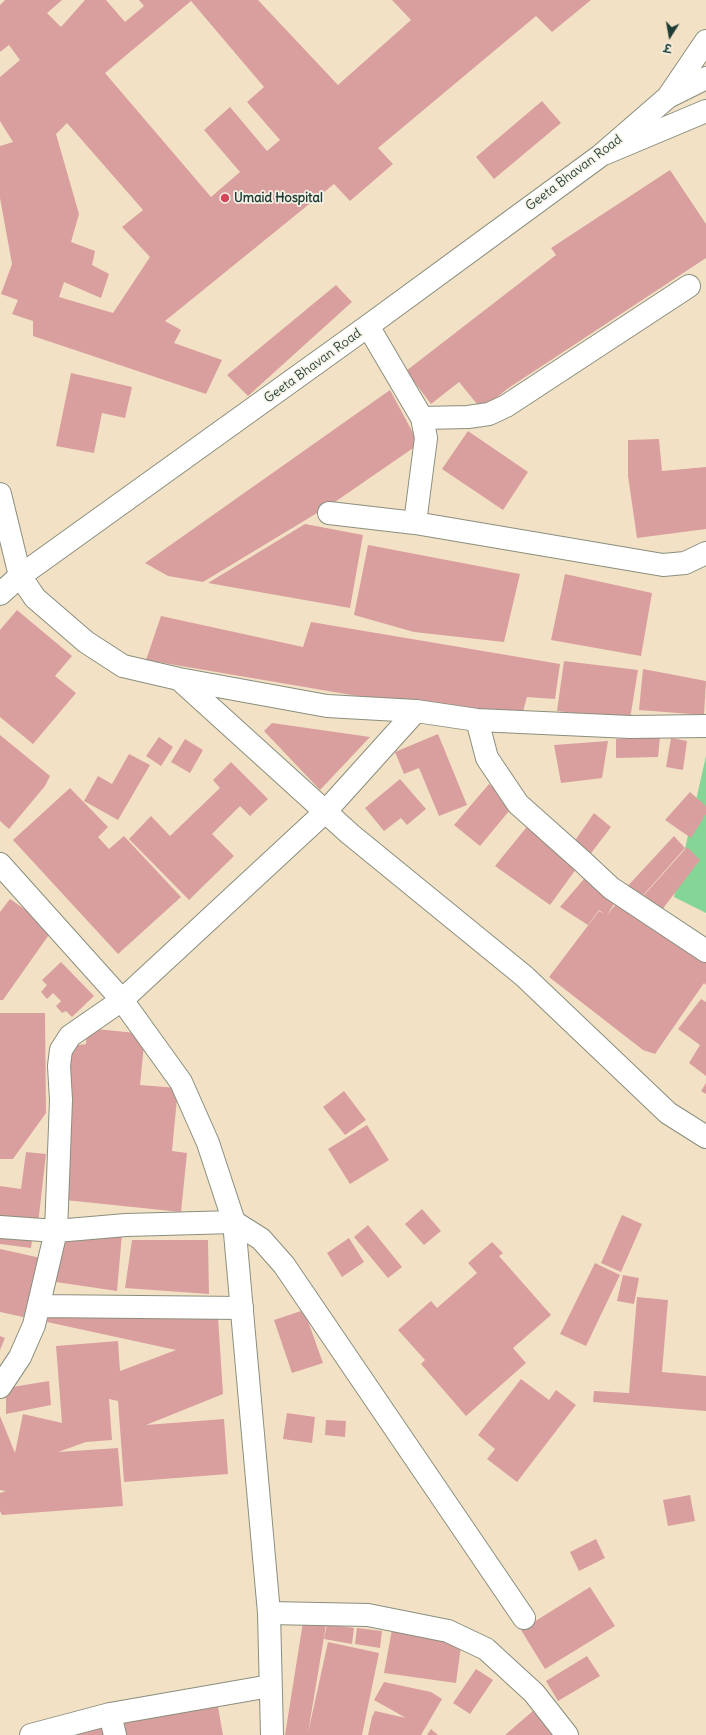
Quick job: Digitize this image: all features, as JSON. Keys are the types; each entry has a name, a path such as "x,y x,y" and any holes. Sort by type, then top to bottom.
{"street":[{"name":"Geeta Bhavan Road","path":"668,97 706,41"},
{"name":"Geeta Bhavan Road","path":"0,594 20,576 368,326 600,156 668,97 706,78"},
{"path":"600,156 706,111"},
{"path":"422,418 468,417 489,414 506,406 689,286"},
{"path":"368,326 422,418 426,438 415,523"},
{"path":"0,494 20,576 35,598 86,642 123,666 179,679 327,706 416,711 477,720 630,727 706,726"},
{"path":"329,513 415,523 664,565 685,563 706,553"},
{"path":"179,679 350,834 524,976 668,1113 706,1137"},
{"path":"0,1387 20,1357 34,1325 56,1231 60,1100 59,1066 61,1050 70,1036 122,1000 325,812 416,711"},
{"path":"477,720 487,758 518,804 611,888 706,951"},
{"path":"0,864 122,1000 181,1082 208,1143 234,1222 269,1613 272,1735"},
{"path":"0,1227 56,1231 126,1225 234,1222 261,1239 284,1266 524,1618"},
{"path":"39,1306 242,1308"},
{"path":"269,1613 368,1615 448,1631 486,1649 534,1693 567,1735"},
{"path":"30,1735 110,1714 270,1686"},
{"path":"110,1714 115,1735"}],"green space":[{"path":"706,756 706,913 674,897"}],"building":[{"name":"Umaid Hospital","path":"5,0 62,0 47,13 61,27 85,0 106,0 125,22 144,6 139,0 258,0 338,85 411,20 392,0 591,0 552,32 536,16 378,148 393,164 350,201 334,184 165,321 181,330 174,343 222,360 206,394 33,336 33,321 12,314 18,300 1,294 12,264 0,198 0,146 13,142 0,121 0,77 20,60 9,45 0,52 0,5","holes":["191,1 264,87 247,102 280,140 267,151 230,107 204,130 240,172 211,197 105,73","67,123 143,210 122,227 150,257 113,313 59,297 64,282 101,298 109,274 92,265 95,251 71,242 79,214 56,134"]},
{"path":"542,101 561,123 494,179 476,157"},
{"path":"670,170 706,224 706,258 507,389 482,410 459,382 431,404 406,371 556,255 551,248"},
{"path":"336,285 352,302 248,396 227,375"},
{"path":"71,373 132,387 125,418 102,413 94,453 56,446"},
{"path":"390,390 419,444 332,504 203,582 168,576 145,563"},
{"path":"468,431 528,472 503,510 442,469"},
{"path":"659,439 662,471 706,467 706,529 637,538 628,476 628,440"},
{"path":"305,524 363,535 350,608 208,583"},
{"path":"368,545 520,574 504,642 414,632 354,615"},
{"path":"565,574 652,593 641,656 551,640"},
{"path":"17,610 72,656 55,676 76,693 33,744 0,717 0,630"},
{"path":"161,616 303,647 311,622 560,664 555,699 527,697 522,715 381,700 146,660"},
{"path":"564,661 638,670 630,719 557,711"},
{"path":"643,669 706,681 704,715 639,710"},
{"path":"272,723 370,737 320,790 264,731"},
{"path":"438,734 467,805 439,816 419,768 404,774 395,752"},
{"path":"0,735 50,776 45,786 9,829 0,821"},
{"path":"159,737 173,747 161,766 146,756"},
{"path":"660,737 658,757 616,758 616,739"},
{"path":"671,738 687,741 683,770 666,767"},
{"path":"185,739 203,750 190,773 171,762"},
{"path":"608,741 602,778 561,783 554,745"},
{"path":"129,754 150,765 118,820 84,801 98,776 112,784"},
{"path":"231,762 268,799 250,816 240,806 212,834 234,856 189,900 129,839 151,816 170,836 220,788 213,780"},
{"path":"400,779 426,809 407,825 401,818 384,831 365,808"},
{"path":"489,784 514,805 480,846 454,825"},
{"path":"70,788 108,827 98,837 109,849 124,836 181,897 118,954 13,840"},
{"path":"690,792 706,806 706,814 691,838 665,820"},
{"path":"594,813 611,827 589,856 574,842"},
{"path":"530,823 579,865 550,905 495,866"},
{"path":"674,836 685,848 639,900 624,890"},
{"path":"687,847 700,860 658,915 638,902"},
{"path":"589,873 618,898 607,915 621,898 706,960 706,985 704,983 655,1054 643,1050 549,977 599,911 605,914 599,910 588,925 560,907"},
{"path":"10,899 53,929 3,1000 0,1000 0,912"},
{"path":"61,962 94,996 72,1017 66,1011 62,1013 56,1006 61,1001 53,993 47,999 41,992 47,985 42,980"},
{"path":"701,999 706,1002 706,1076 689,1063 700,1045 678,1029"},
{"path":"0,1013 45,1013 46,1113 13,1159 0,1159"},
{"path":"87,1028 145,1034 140,1085 178,1088 172,1151 187,1153 181,1212 65,1200 65,1150 71,1046 86,1044"},
{"path":"706,1083 706,1094 701,1091"},
{"path":"344,1091 366,1120 345,1135 323,1107"},
{"path":"367,1125 389,1160 350,1184 328,1149"},
{"path":"26,1152 46,1154 38,1224 0,1220 0,1186 21,1189"},
{"path":"422,1209 441,1231 424,1245 405,1224"},
{"path":"622,1215 642,1224 621,1272 601,1263"},
{"path":"368,1225 402,1267 388,1278 354,1237"},
{"path":"0,1231 33,1233 31,1248 0,1244"},
{"path":"122,1234 117,1291 49,1281 64,1236"},
{"path":"349,1238 364,1262 342,1277 327,1253"},
{"path":"132,1240 208,1240 209,1294 125,1288"},
{"path":"492,1242 503,1253 499,1256 551,1315 513,1348 526,1363 466,1416 421,1364 425,1360 398,1330 431,1301 437,1308 477,1273 468,1263"},
{"path":"0,1249 41,1258 28,1318 0,1312"},
{"path":"595,1263 620,1275 586,1346 560,1334"},
{"path":"623,1275 639,1278 634,1304 617,1301"},
{"path":"637,1297 668,1300 662,1372 706,1376 706,1411 593,1402 594,1391 629,1393"},
{"path":"304,1310 323,1363 292,1373 274,1320"},
{"path":"49,1313 218,1317 223,1394 146,1425 224,1419 228,1474 124,1482 118,1401 109,1399 112,1440 86,1442 58,1452 118,1448 123,1506 2,1515 0,1511 0,1493 6,1491 0,1490 0,1416 15,1453 23,1414 62,1423 56,1346 118,1341 120,1371 176,1350 47,1322"},
{"path":"0,1336 5,1338 0,1350"},
{"path":"521,1379 549,1400 556,1390 576,1405 517,1482 487,1459 495,1449 478,1435"},
{"path":"49,1381 51,1405 6,1414 6,1388"},
{"path":"287,1413 315,1417 312,1443 283,1439"},
{"path":"326,1420 346,1421 345,1437 325,1435"},
{"path":"690,1495 695,1521 668,1526 663,1500"},
{"path":"596,1539 605,1558 579,1571 570,1552"},
{"path":"590,1587 615,1626 545,1669 521,1630"},
{"path":"303,1622 326,1625 308,1733 328,1642 379,1653 362,1735 285,1735"},
{"path":"327,1624 354,1628 352,1644 324,1639"},
{"path":"393,1624 462,1639 456,1683 384,1673"},
{"path":"357,1628 382,1631 380,1648 355,1644"},
{"path":"587,1656 600,1676 558,1701 546,1681"},
{"path":"476,1669 493,1680 470,1714 453,1703"},
{"path":"384,1682 431,1692 442,1699 421,1735 368,1735 375,1711 406,1718 374,1700"},
{"path":"218,1707 223,1735 126,1735 123,1721"},
{"path":"534,1710 556,1735 505,1735"},
{"path":"108,1726 109,1735 69,1735"},
{"path":"431,1729 438,1735 427,1735"}],"place":[{"name":"Umaid Hospital","path":"225,198"}]}
